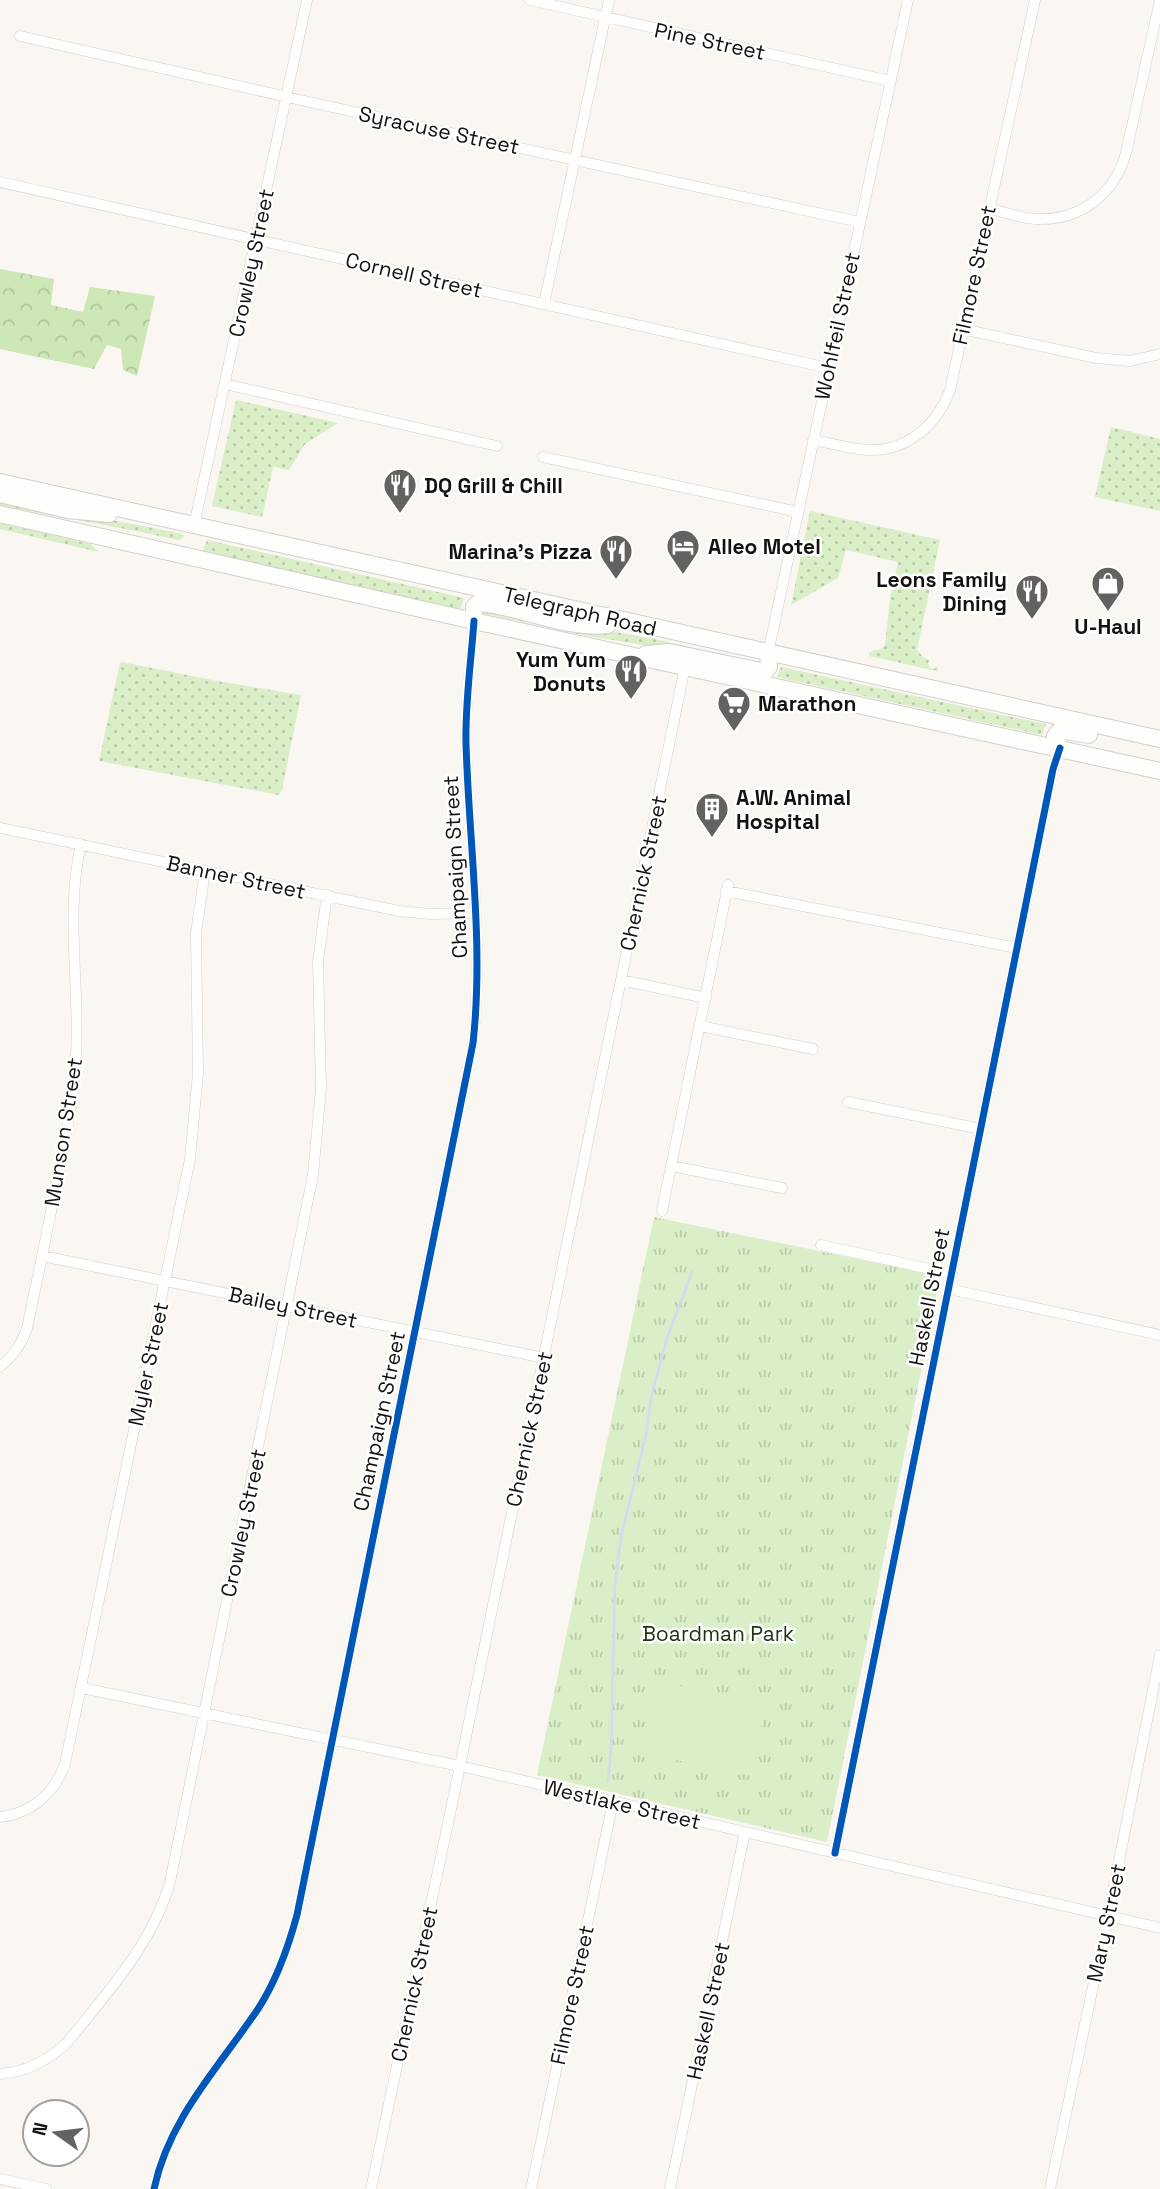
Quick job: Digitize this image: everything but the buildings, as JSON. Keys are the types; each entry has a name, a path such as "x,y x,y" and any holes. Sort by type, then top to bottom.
{"main road":[{"name":"Telegraph Road","path":"0,482 1160,739"},
{"path":"0,494 68,510 101,514 132,511"},
{"name":"Telegraph Road","path":"0,514 474,621 1158,769"},
{"path":"74,530 97,527 191,545 195,541 194,526"},
{"path":"474,621 474,607 478,603 597,626 628,622"},
{"path":"630,655 669,652 765,672 769,667 768,653"},
{"path":"1060,748 1055,736 1059,730 1147,747 1160,746"}],"street":[{"name":"Crowley Street","path":"194,526 307,0"},
{"name":"Pine Street","path":"530,0 890,81"},
{"path":"544,304 609,0"},
{"name":"Wohlfeil Street","path":"768,653 908,0"},
{"name":"Filmore Street","path":"813,440 856,449 876,450 900,445 919,434 934,420 945,401 950,390 1035,0"},
{"path":"988,208 1033,219 1059,218 1088,207 1107,191 1119,174 1126,153 1160,0"},
{"name":"Syracuse Street","path":"20,36 859,222"},
{"name":"Cornell Street","path":"0,182 828,368"},
{"path":"962,329 1110,360 1130,361 1160,354"},
{"path":"225,384 497,446"},
{"path":"543,457 798,512"},
{"name":"Champaign Street","path":"154,2189 168,2146 183,2115 259,2008 284,1959 297,1915 473,1043 478,984 466,742 467,695 474,621"},
{"name":"Chernick Street","path":"371,2189 685,667"},
{"name":"Haskell Street","path":"835,1853 1053,769 1060,748"},
{"name":"Banner Street","path":"0,828 420,913 474,913"},
{"name":"Munson Street","path":"0,1367 12,1355 24,1336 43,1256 74,1085 77,1011 73,912 74,885 81,844"},
{"name":"Myler Street","path":"0,1817 13,1815 37,1803 60,1778 82,1688 190,1159 196,1111 199,1034 196,933 205,871"},
{"path":"662,1211 727,888 1017,947"},
{"name":"Crowley Street","path":"0,2074 14,2073 34,2066 66,2044 147,1937 161,1909 170,1882 313,1175 321,1088 318,961 327,895"},
{"path":"621,980 706,998"},
{"path":"700,1026 813,1049"},
{"path":"848,1102 981,1129"},
{"path":"671,1166 782,1188"},
{"path":"821,1245 952,1274"},
{"name":"Bailey Street","path":"43,1256 544,1358"},
{"path":"949,1289 1160,1335"},
{"name":"Mary Street","path":"1049,2189 1108,1916 1160,1656"},
{"name":"Westlake Street","path":"82,1688 460,1766 1160,1928"},
{"name":"Filmore Street","path":"531,2189 612,1802"},
{"name":"Haskell Street","path":"670,2189 746,1832"},
{"path":"0,2179 46,2189"}],"green space":[{"path":"0,269 54,279 51,305 83,312 90,287 155,296 137,376 123,370 121,349 107,345 94,369 0,349"},
{"path":"236,400 338,423 305,444 289,470 273,467 262,517 212,506"},
{"path":"1111,427 1160,439 1160,511 1095,497"},
{"path":"0,498 182,534 184,537 178,540 0,505"},
{"path":"810,511 940,540 917,650 929,660 930,668 938,666 937,671 869,656 869,653 880,650 885,645 890,599 898,562 846,550 838,578 791,605"},
{"path":"0,523 90,544 99,552 0,529"},
{"path":"207,540 464,598 460,609 203,551"},
{"path":"484,610 650,638 757,662 756,664 583,635 483,613"},
{"path":"122,662 301,695 279,795 99,761"},
{"path":"781,667 1046,724 1042,735 777,677"},
{"name":"Boardman Park","path":"654,1217 940,1276 827,1842 537,1775"},
{"path":"657,1681 766,1704 751,1776 642,1753"}],"waterway":[{"path":"608,1781 615,1584 621,1537 667,1338 692,1272"}],"cycle path":[{"path":"154,2189 161,2163 183,2116 271,1987 286,1952 297,1915 473,1043 477,968 466,729 474,621"},
{"path":"835,1853 1053,769 1060,748"}],"place":[{"name":"DQ Grill & Chill","path":"400,515"},
{"name":"Alleo Motel","path":"683,576"},
{"name":"Marina's Pizza","path":"616,581"},
{"name":"U-Haul","path":"1108,613"},
{"name":"Leons Family Dining","path":"1032,621"},
{"name":"Yum Yum Donuts","path":"631,701"},
{"name":"Marathon","path":"734,733"},
{"name":"A.W. Animal Hospital","path":"712,839"}]}
